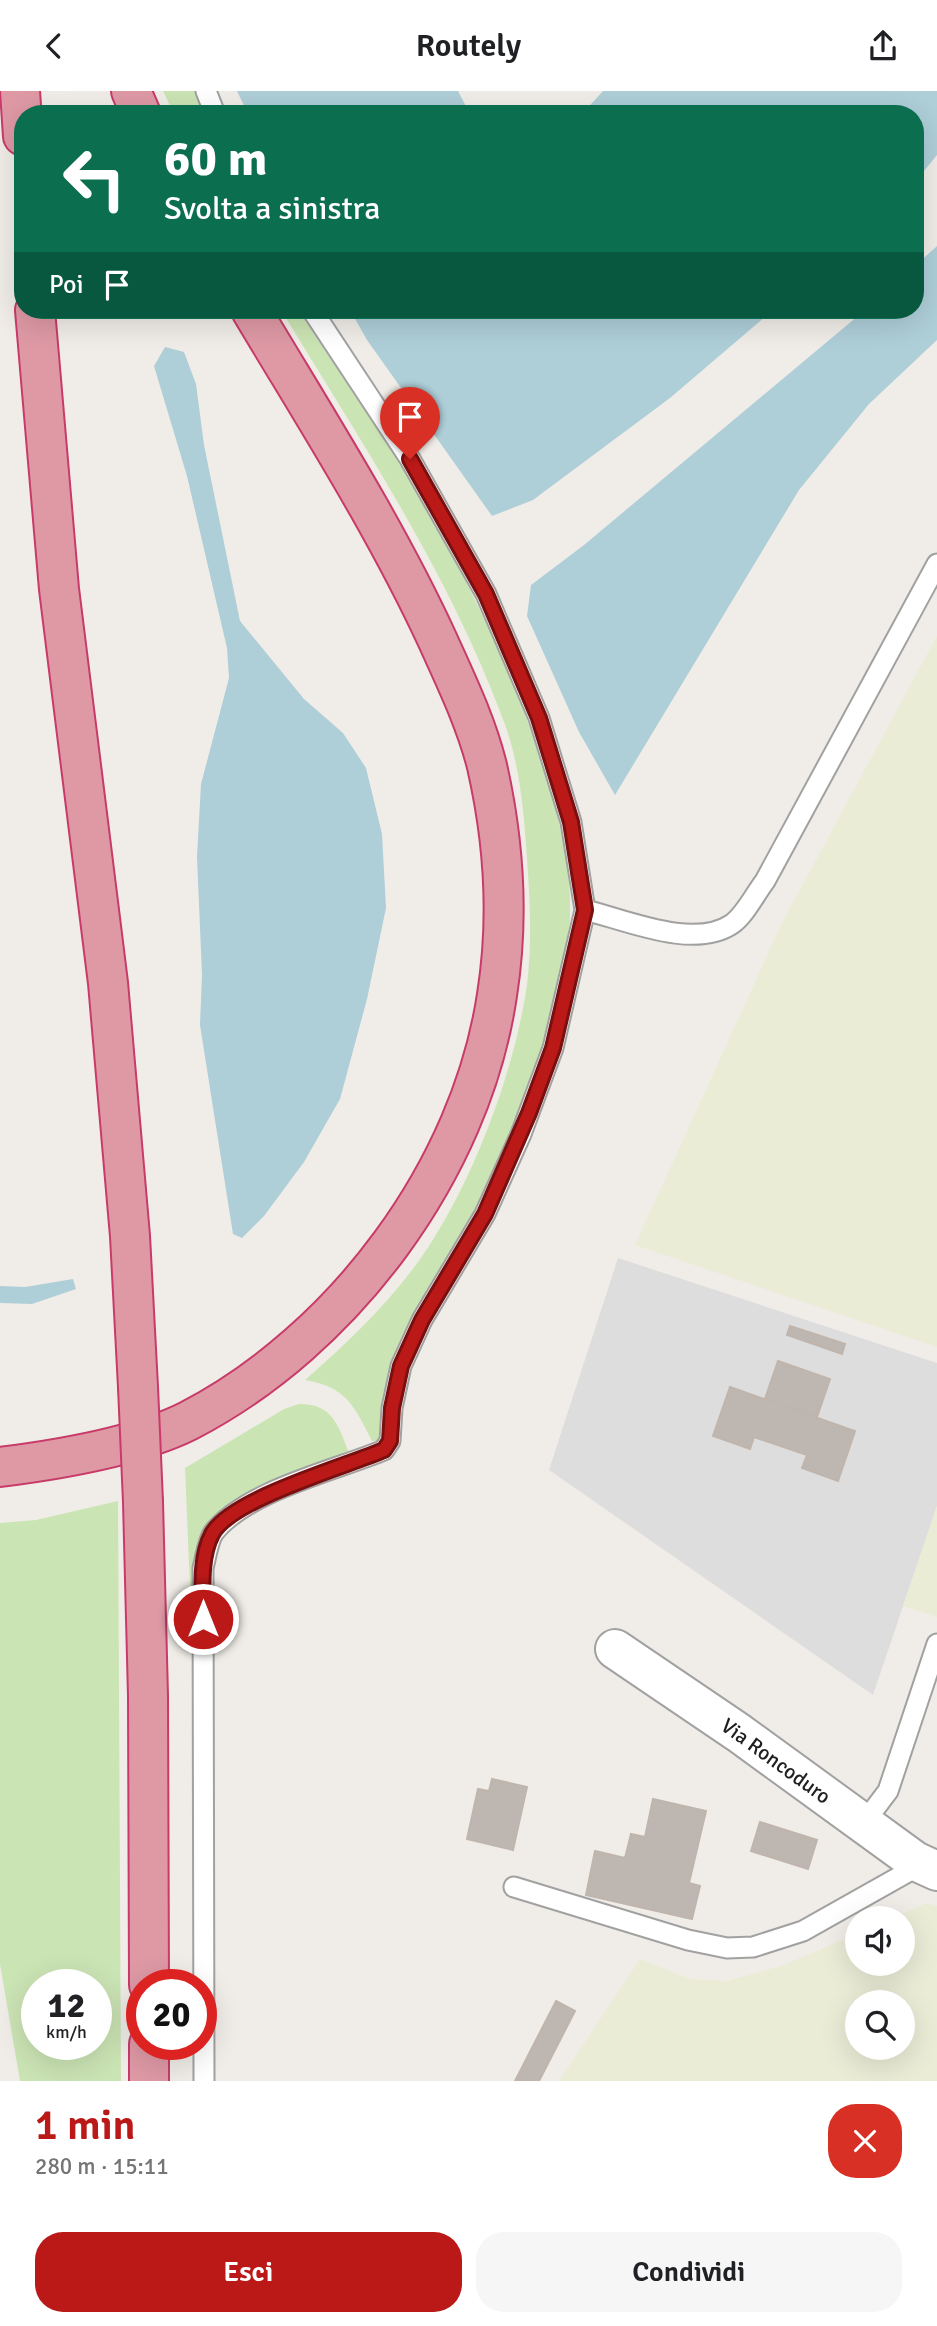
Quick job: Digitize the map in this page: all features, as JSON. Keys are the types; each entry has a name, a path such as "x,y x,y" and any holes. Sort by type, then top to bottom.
{"highway":[{"path":"36,319 59,589 108,983 130,1236 143,1503 148,1696 149,1969"},
{"path":"0,1467 51,1461 185,1422 258,1379 307,1336 390,1243 425,1190 455,1133 478,1074 497,995 503,856 486,764 467,704 424,610 376,520 256,319"},
{"path":"149,2060 149,2081"}],"street":[{"name":"Via Roncoduro","path":"615,1649 926,1866"}],"lane":[{"path":"204,2081 203,1568 212,1534 233,1513 276,1492 384,1450 390,1441 392,1408 401,1366 422,1320 485,1214 521,1134 544,1073 553,1048 585,910 571,822 539,718 486,594 410,459 318,319"},
{"path":"585,910 676,934 717,933 735,922 765,881 937,564"},
{"path":"863,1824 888,1791 937,1644"},
{"path":"514,1887 688,1940 727,1948 752,1947 803,1931 906,1873 926,1866"}],"shaded area":[{"path":"618,1258 937,1363 937,1506 873,1695 549,1470"}],"green space":[{"path":"163,91 198,91 203,105 170,105"},
{"path":"287,319 309,319 436,526 494,639 518,697 551,792 567,865 570,902 566,961 544,1050 523,1107 488,1187 461,1237 413,1314 394,1355 384,1399 380,1438 377,1441 372,1441 354,1408 340,1393 305,1380 358,1331 407,1277 434,1238 465,1180 480,1149 514,1049 527,985 530,921 518,772 504,722 458,614 373,460"},
{"path":"937,636 937,1347 635,1245 782,923"},
{"path":"299,1404 327,1412 337,1425 349,1453 249,1492 215,1515 204,1529 195,1561 193,1581 194,1684 185,1468 284,1409"},
{"path":"118,1501 121,2081 20,2081 0,1964 0,1523 36,1520"},
{"path":"937,1506 937,1617 903,1606"},
{"path":"926,1903 937,1906 937,2081 559,2081 640,1959 690,1979 727,1981 781,1966 845,1939 845,1976 915,1976 915,1908"}],"water":[{"path":"237,91 458,91 465,105 244,105"},
{"path":"603,91 937,91 937,155 924,171 924,105 590,105"},
{"path":"937,246 937,340 869,404 799,490 615,795 579,732 527,616 531,585 584,545 854,319 924,319 924,258"},
{"path":"355,319 762,319 670,398 533,500 492,516 367,340"},
{"path":"165,347 184,352 196,384 204,445 240,621 304,699 343,733 366,768 382,834 386,908 367,999 340,1099 304,1162 264,1216 242,1238 233,1234 200,1025 202,975 197,857 201,784 229,678 227,648 187,476 154,366"},
{"path":"73,1279 76,1289 32,1304 0,1303 0,1286 25,1287"}],"building":[{"path":"790,1326 845,1344 842,1354 787,1335"},
{"path":"778,1361 830,1379 817,1417 765,1399"},
{"path":"730,1387 855,1431 838,1481 802,1468 807,1455 754,1437 750,1449 713,1436"},
{"path":"492,1779 527,1787 513,1850 467,1839 478,1789 489,1791"},
{"path":"653,1799 706,1811 689,1883 700,1886 692,1919 586,1895 595,1851 625,1858 631,1834 645,1837"},
{"path":"760,1822 817,1840 808,1869 751,1851"},
{"path":"556,2001 575,2011 539,2081 515,2081"}],"route":[{"path":"203,1619 203,1568 212,1534 233,1513 276,1492 384,1450 390,1441 392,1408 401,1366 422,1320 485,1214 521,1134 553,1048 585,910 571,822 539,718 486,594 410,459"}]}
